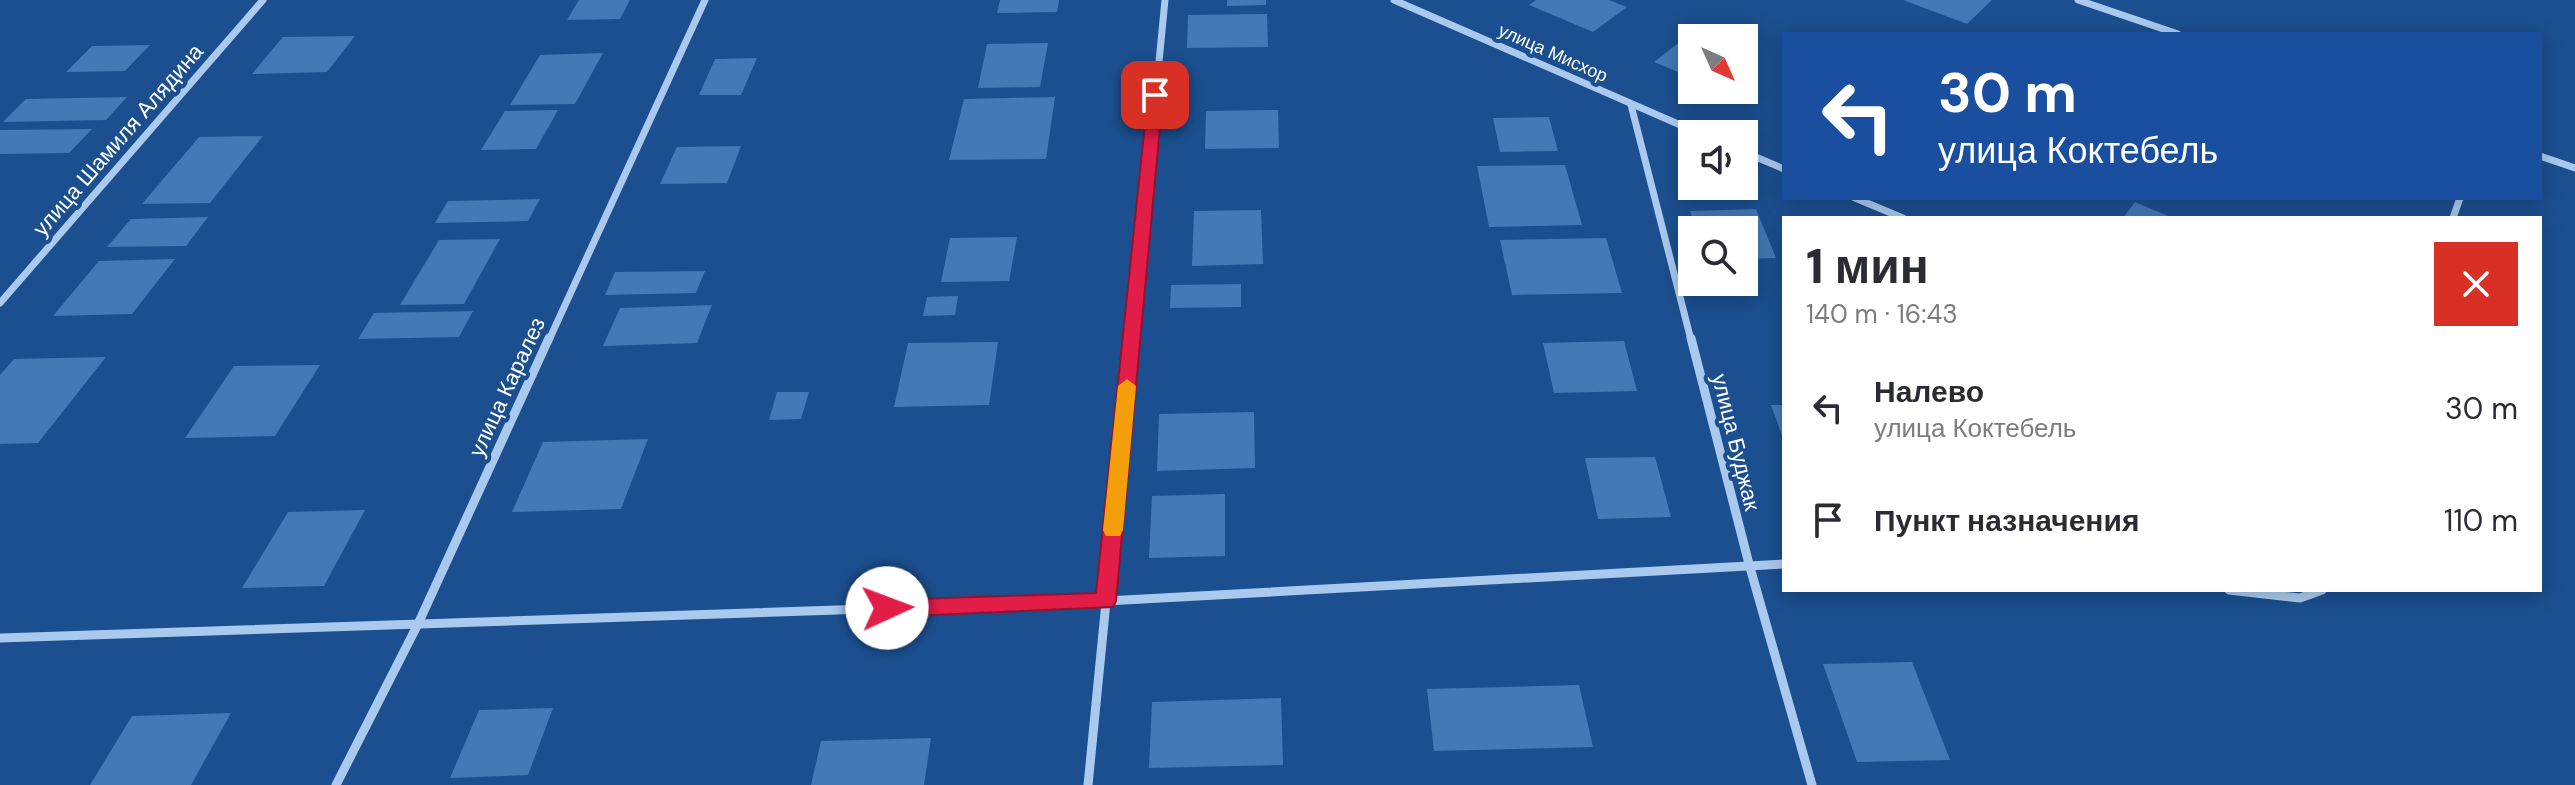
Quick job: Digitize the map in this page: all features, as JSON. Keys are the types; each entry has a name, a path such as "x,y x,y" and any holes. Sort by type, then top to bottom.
{"street":[{"name":"улица Шамиля Алядина","path":"0,303 263,0"},
{"name":"улица Каралез","path":"336,785 418,624 705,0"},
{"path":"1088,785 1165,0"},
{"name":"улица Мисхор","path":"1394,0 1678,124"},
{"path":"2078,0 2172,32"},
{"name":"улица Буджак","path":"1631,105 1749,564 1812,785"},
{"path":"2542,157 2575,168"},
{"path":"1758,158 1782,168"},
{"path":"1860,200 1898,216"},
{"path":"0,638 1106,601 1782,564"},
{"path":"2240,592 2300,598 2316,592"}],"building":[{"path":"579,0 630,0 620,19 567,20"},
{"path":"1000,0 1059,0 1057,12 997,13"},
{"path":"1227,0 1266,0 1266,5 1227,6"},
{"path":"1536,0 1609,0 1627,7 1593,32 1529,5"},
{"path":"1903,0 1992,0 1967,24"},
{"path":"1267,14 1268,47 1187,48 1188,15"},
{"path":"355,36 327,72 252,74 283,37"},
{"path":"1048,43 1040,87 978,88 987,44"},
{"path":"1678,43 1678,72 1654,62"},
{"path":"150,45 125,71 66,72 92,46"},
{"path":"603,53 575,104 510,105 540,55"},
{"path":"757,58 741,95 699,95 715,59"},
{"path":"127,97 106,120 3,122 26,99"},
{"path":"1055,97 1046,159 949,160 964,99"},
{"path":"558,110 536,149 481,150 505,111"},
{"path":"1278,110 1279,148 1205,149 1206,111"},
{"path":"1549,117 1558,151 1500,152 1493,118"},
{"path":"92,129 69,153 0,154 0,130"},
{"path":"263,136 210,203 142,204 199,137"},
{"path":"741,146 727,183 660,184 677,147"},
{"path":"1565,165 1582,225 1489,227 1477,166"},
{"path":"540,199 528,221 435,223 448,201"},
{"path":"2135,202 2168,216 2124,216"},
{"path":"1756,209 1776,258 1758,259 1758,216 1692,216 1690,211"},
{"path":"1261,210 1263,264 1192,266 1194,211"},
{"path":"208,217 186,246 107,247 131,219"},
{"path":"1017,237 1009,281 941,282 950,238"},
{"path":"1606,238 1622,293 1512,295 1500,240"},
{"path":"500,239 464,304 400,305 439,240"},
{"path":"175,259 132,314 53,316 99,261"},
{"path":"705,271 696,293 605,295 615,272"},
{"path":"1241,284 1241,307 1170,308 1171,285"},
{"path":"958,296 955,315 923,316 927,297"},
{"path":"712,305 697,343 603,346 620,308"},
{"path":"473,311 459,337 358,339 374,313"},
{"path":"1624,341 1637,391 1554,393 1543,343"},
{"path":"998,342 989,405 894,407 908,343"},
{"path":"106,357 38,443 0,444 0,375 14,359"},
{"path":"320,365 275,436 185,438 234,366"},
{"path":"777,392 809,392 801,419 769,420"},
{"path":"1771,405 1782,405 1782,435"},
{"path":"1254,412 1255,468 1157,471 1159,414"},
{"path":"648,439 621,509 512,512 543,442"},
{"path":"1655,457 1671,517 1598,519 1585,458"},
{"path":"1225,494 1225,556 1149,558 1152,496"},
{"path":"365,510 324,586 242,588 288,512"},
{"path":"1912,662 1950,760 1857,762 1823,664"},
{"path":"1579,685 1593,747 1434,751 1427,689"},
{"path":"1281,698 1283,765 1149,768 1152,702"},
{"path":"553,708 528,775 450,778 479,710"},
{"path":"231,713 191,785 90,785 132,716"},
{"path":"931,738 924,785 811,785 821,741"}],"slow traffic":[{"path":"1113,530 1127,386"}],"route":[{"path":"887,608 1106,601 1155,95"}]}
